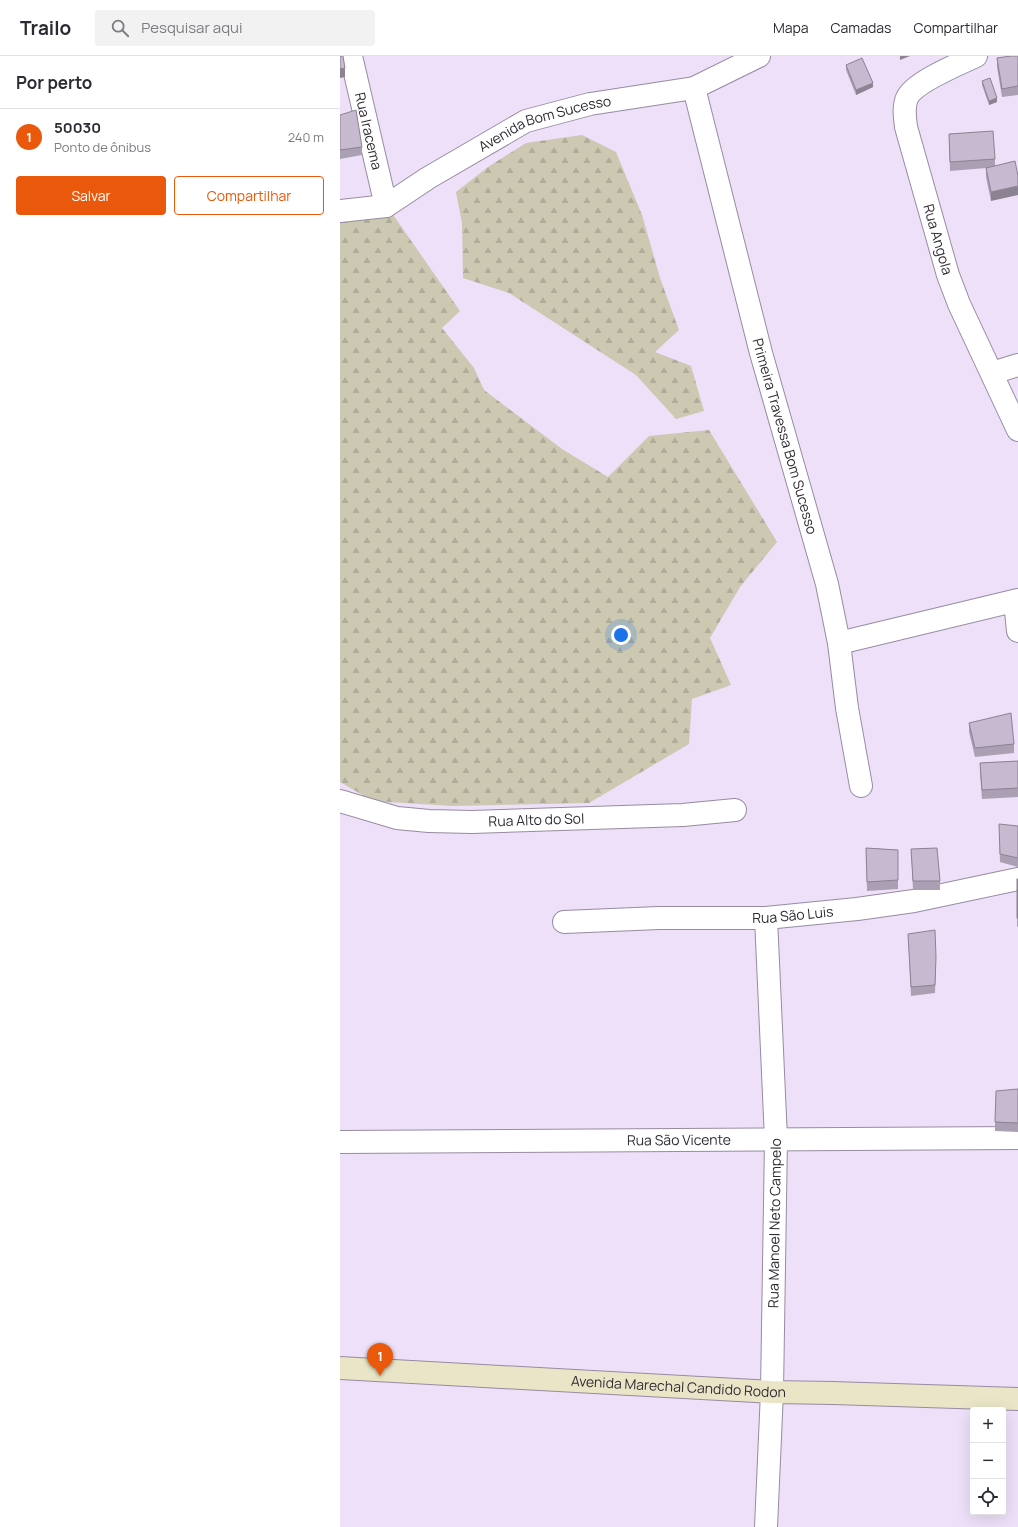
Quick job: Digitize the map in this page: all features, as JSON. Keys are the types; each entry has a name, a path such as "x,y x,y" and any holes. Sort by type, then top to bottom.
{"street":[{"name":"Rua Iracema","path":"351,56 386,206"},
{"name":"Avenida Bom Sucesso","path":"340,211 386,206 428,178 526,121 590,104 694,88 759,56"},
{"name":"Rua Angola","path":"976,56 921,83 913,90 906,99 906,127 948,275 962,310 1018,430"},
{"name":"Primeira Travessa Bom Sucesso","path":"694,88 759,346 827,584 839,643 861,786"},
{"path":"992,373 1018,365"},
{"path":"839,643 1016,601 1018,631"},
{"name":"Rua Alto do Sol","path":"340,801 397,818 429,821 472,822 683,815 735,810"},
{"name":"Rua São Luis","path":"564,922 659,918 766,918 858,909 914,901 1018,879"},
{"name":"Rua Manoel Neto Campelo","path":"766,918 776,1138 772,1392 766,1527"},
{"name":"Rua São Vicente","path":"340,1142 776,1138 1018,1138"},
{"name":"Avenida Marechal Candido Rodon","path":"340,1368 772,1392 1018,1399"}],"green space":[{"path":"582,135 616,152 642,215 660,278 679,330 655,352 691,366 704,411 676,419 636,375 509,293 463,278 462,223 456,192 488,167 526,143"},
{"path":"389,209 460,311 442,328 474,368 484,390 562,449 608,477 649,436 709,430 777,542 740,587 710,638 731,685 692,699 689,744 589,803 452,806 373,801 340,782 340,218"}],"building":[{"path":"340,56 343,56 345,68 340,69"},
{"path":"1018,56 1018,86 1002,89 997,58"},
{"path":"862,58 873,83 856,90 846,65"},
{"path":"990,78 997,98 989,101 982,81"},
{"path":"356,110 362,147 340,150 340,115"},
{"path":"993,131 995,159 950,162 949,134"},
{"path":"1015,161 1018,186 991,192 986,168"},
{"path":"1011,713 1014,744 975,748 969,723"},
{"path":"1018,761 1018,788 982,790 980,763"},
{"path":"999,824 1018,826 1018,858 1000,854"},
{"path":"866,848 898,850 898,880 867,882"},
{"path":"937,848 940,881 913,881 911,849"},
{"path":"1018,879 1018,918 1017,918"},
{"path":"935,930 935,985 911,987 908,934"},
{"path":"1018,1089 1018,1123 995,1122 996,1091"}],"place":[{"name":"50030","path":"380,1376"}]}
